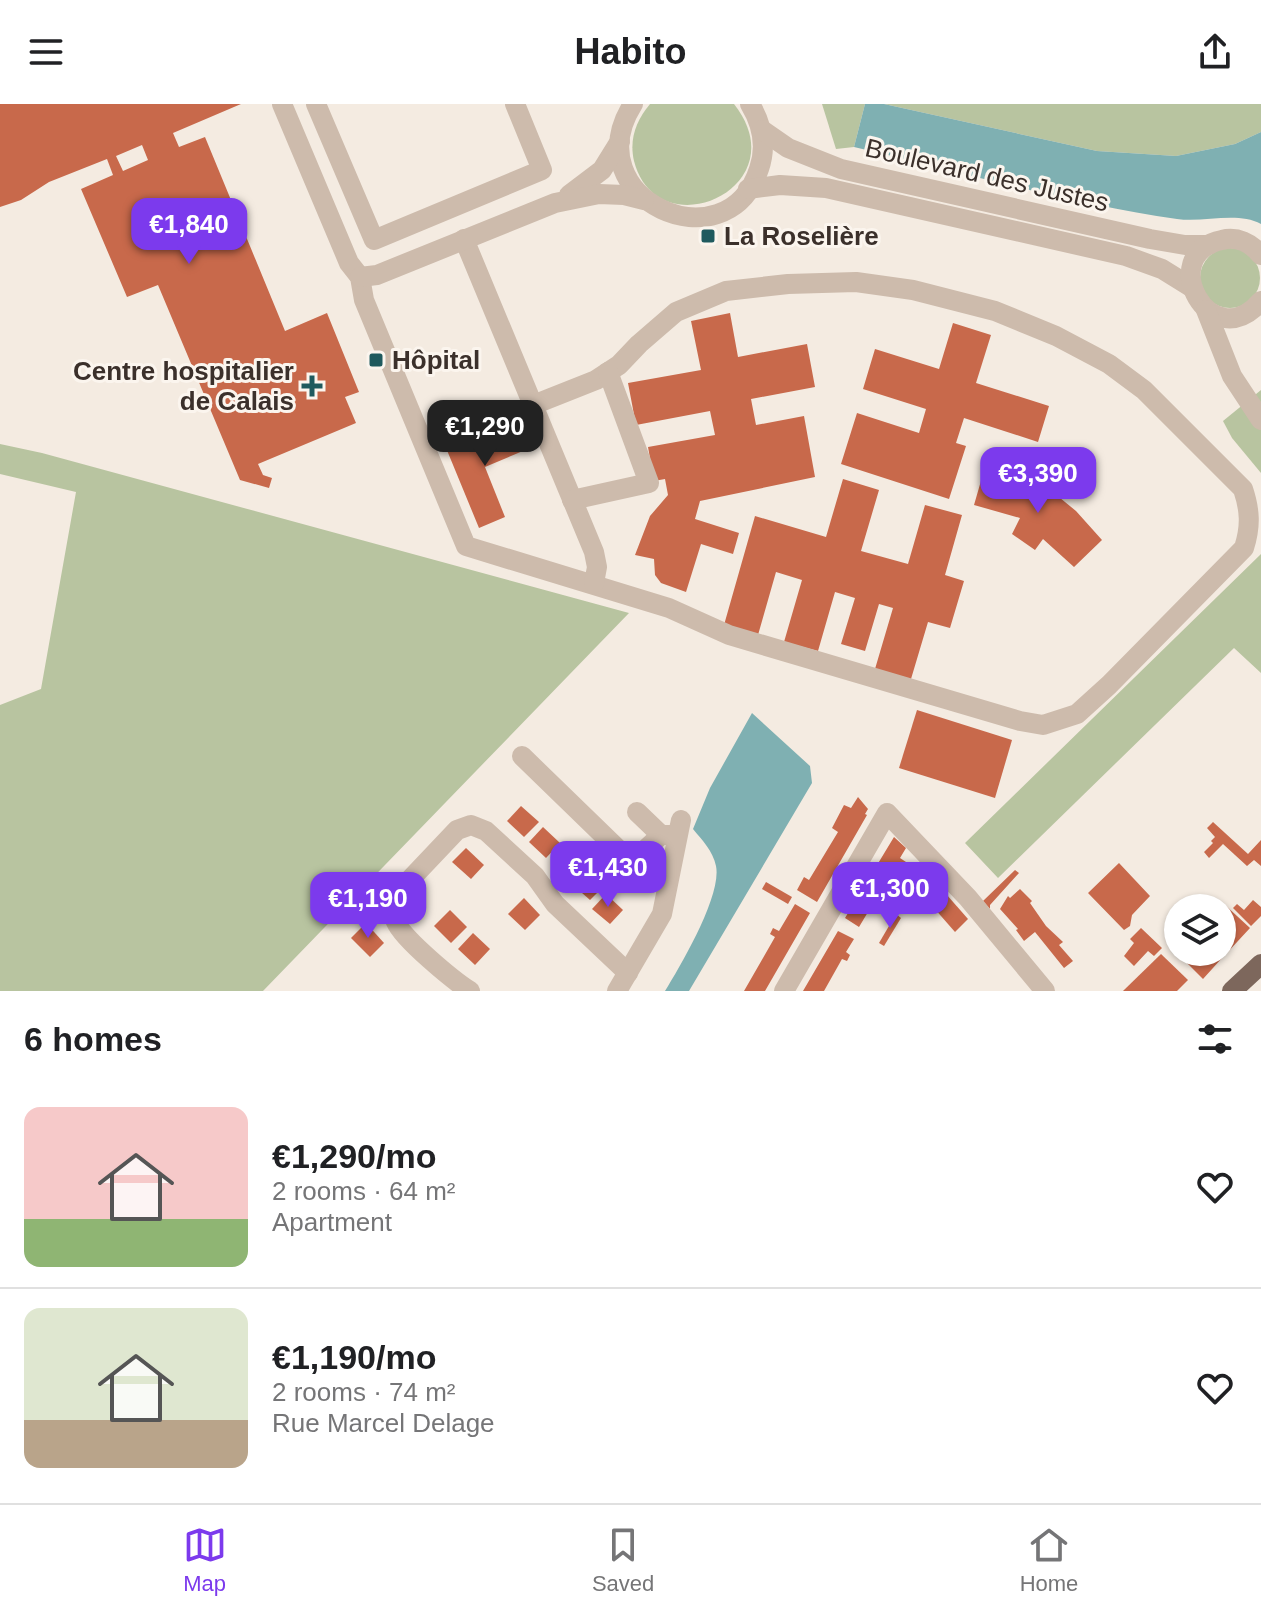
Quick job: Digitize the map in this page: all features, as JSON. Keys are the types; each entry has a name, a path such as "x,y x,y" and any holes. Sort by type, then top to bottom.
{"main road":[{"path":"1232,991 1261,965"},
{"path":"1240,991 1261,965"}],"street":[{"path":"282,104 349,263 360,277 364,300 466,546 669,608 729,635 1004,717 1043,725 1077,714 1109,685 1244,548 1249,531 1250,508 1243,489 1144,390 1109,364 1056,336 995,311 913,290 856,282 788,284 726,291 676,312 596,380 533,405"},
{"path":"316,104 374,240 542,170"},
{"path":"515,104 555,203"},
{"path":"633,104 625,118 620,141 621,155 627,176 644,200"},
{"path":"360,277 377,275 555,203 599,194 644,200 668,214 682,217 703,217 728,207 756,178 762,158 762,130 750,104"},
{"name":"Boulevard des Justes","path":"762,130 788,148 841,169 1150,239 1185,245 1209,245 1223,239 1238,240 1252,246 1261,255"},
{"path":"555,203 596,176 620,141"},
{"name":"Boulevard des Justes","path":"748,189 791,185 841,191 1116,253 1162,269 1191,287"},
{"path":"464,239 594,552 597,567 594,583"},
{"path":"1209,245 1193,263 1191,287 1199,303 1222,317 1233,317 1250,312 1261,301"},
{"path":"1206,310 1232,376 1261,420"},
{"path":"572,500 649,483 608,372"},
{"path":"522,756 626,857 636,858 673,830"},
{"path":"637,812 673,830"},
{"path":"784,991 887,813 968,898 1045,991"},
{"path":"470,991 456,982 398,927 393,910 403,887 457,830 471,825 486,831 516,858 535,876 555,904 623,982 662,914 673,830"}],"green space":[{"path":"650,104 734,104 750,134 749,161 737,183 717,198 693,205 669,202 648,188 634,161 632,145 637,124"},
{"path":"822,104 865,104 854,147 836,149"},
{"path":"884,104 1261,104 1261,132 1235,144 1176,156 1097,151"},
{"path":"1230,248 1241,250 1251,257 1258,267 1258,289 1251,299 1241,306 1230,308 1219,306 1209,299 1202,289 1200,278 1202,267 1209,257 1219,250"},
{"path":"1261,390 1261,473 1232,438 1223,421"},
{"path":"0,444 629,613 263,991 0,991 0,705 41,689 76,492 0,474"},
{"path":"1261,554 1261,673 1234,648 998,878 965,843"}],"water":[{"path":"865,104 884,104 1097,151 1176,156 1235,144 1261,132 1261,224 1242,218 1187,220 1136,212 1055,196 854,147"},
{"path":"752,713 810,766 812,783 689,991 665,991 699,930 716,879 712,855 693,829 710,788"}],"building":[{"path":"0,104 241,104 173,133 179,147 205,137 285,331 327,313 359,392 345,397 356,423 258,464 263,475 272,478 269,488 240,480 158,285 127,297 81,189 113,175 107,159 49,182 21,200 0,207","holes":["142,145 148,160 123,171 116,156"]},
{"path":"730,313 738,357 807,344 815,387 751,399 756,425 804,416 815,477 700,501 695,519 739,533 733,554 701,544 686,592 661,583 655,575 654,559 635,555 650,516 668,495 665,479 654,481 648,447 715,435 710,411 636,425 628,383 701,370 691,321"},
{"path":"953,323 991,335 976,383 1049,406 1038,442 964,418 956,443 966,446 949,499 841,464 857,413 919,433 926,409 863,389 875,349 939,369"},
{"path":"519,421 530,448 485,467 505,517 479,528 444,443 455,439 458,447"},
{"path":"985,467 1054,493 1076,511 1102,540 1074,567 1043,539 1035,550 1012,534 1020,518 974,505"},
{"path":"843,479 879,490 861,551 908,564 925,505 962,515 945,575 964,581 950,628 928,622 911,679 875,669 893,608 879,604 865,651 841,644 855,598 835,592 818,651 784,642 802,580 776,572 758,635 724,625 755,516 826,537"},
{"path":"917,710 1012,740 995,798 899,768"},
{"path":"858,797 868,809 867,815 817,902 797,890 804,877 809,880 838,832 832,828 844,805 851,808"},
{"path":"521,806 539,822 524,837 507,821"},
{"path":"1213,822 1248,854 1261,840 1261,866 1254,860 1247,866 1223,844 1209,858 1204,852 1215,837 1207,828"},
{"path":"543,827 560,843 546,858 529,842"},
{"path":"894,837 906,848 900,858 906,862 898,876 891,872 888,877 894,881 877,903 874,902 859,927 845,918"},
{"path":"466,848 484,865 471,879 452,862"},
{"path":"565,849 582,865 568,879 551,864"},
{"path":"1119,863 1150,896 1132,915 1130,926 1124,930 1088,893"},
{"path":"587,870 604,886 590,900 573,885"},
{"path":"925,870 968,919 955,932 920,892"},
{"path":"1015,870 1019,873 990,905 990,909 983,901"},
{"path":"766,882 792,897 788,904 762,889"},
{"path":"1020,889 1032,901 1030,903 1046,926 1063,942 1059,945 1073,961 1064,968 1035,932 1024,941 1000,909 1008,896 1010,898"},
{"path":"606,894 623,910 610,924 592,909"},
{"path":"524,898 540,915 525,930 508,914"},
{"path":"1253,900 1261,907 1261,916 1251,926 1236,911 1236,905 1244,910"},
{"path":"795,904 810,913 765,991 744,991 775,937 770,934 773,928 779,931"},
{"path":"450,910 467,927 451,943 434,926"},
{"path":"896,914 901,918 884,946 879,943"},
{"path":"1236,915 1250,928 1236,943"},
{"path":"366,923 384,943 370,957 351,938"},
{"path":"1141,928 1162,948 1154,956 1148,951 1134,966 1124,956 1134,943 1130,939"},
{"path":"838,931 854,939 846,952 850,955 847,961 842,959 824,991 803,991"},
{"path":"473,933 490,949 475,965 458,949"},
{"path":"1161,954 1164,966 1173,966 1188,980 1177,991 1123,991"},
{"path":"1190,966 1215,966 1203,979"}],"place":[{"name":"La Roselière","path":"708,236"},
{"name":"Hôpital","path":"376,360"},
{"name":"Centre hospitalier de Calais","path":"312,386"}]}
